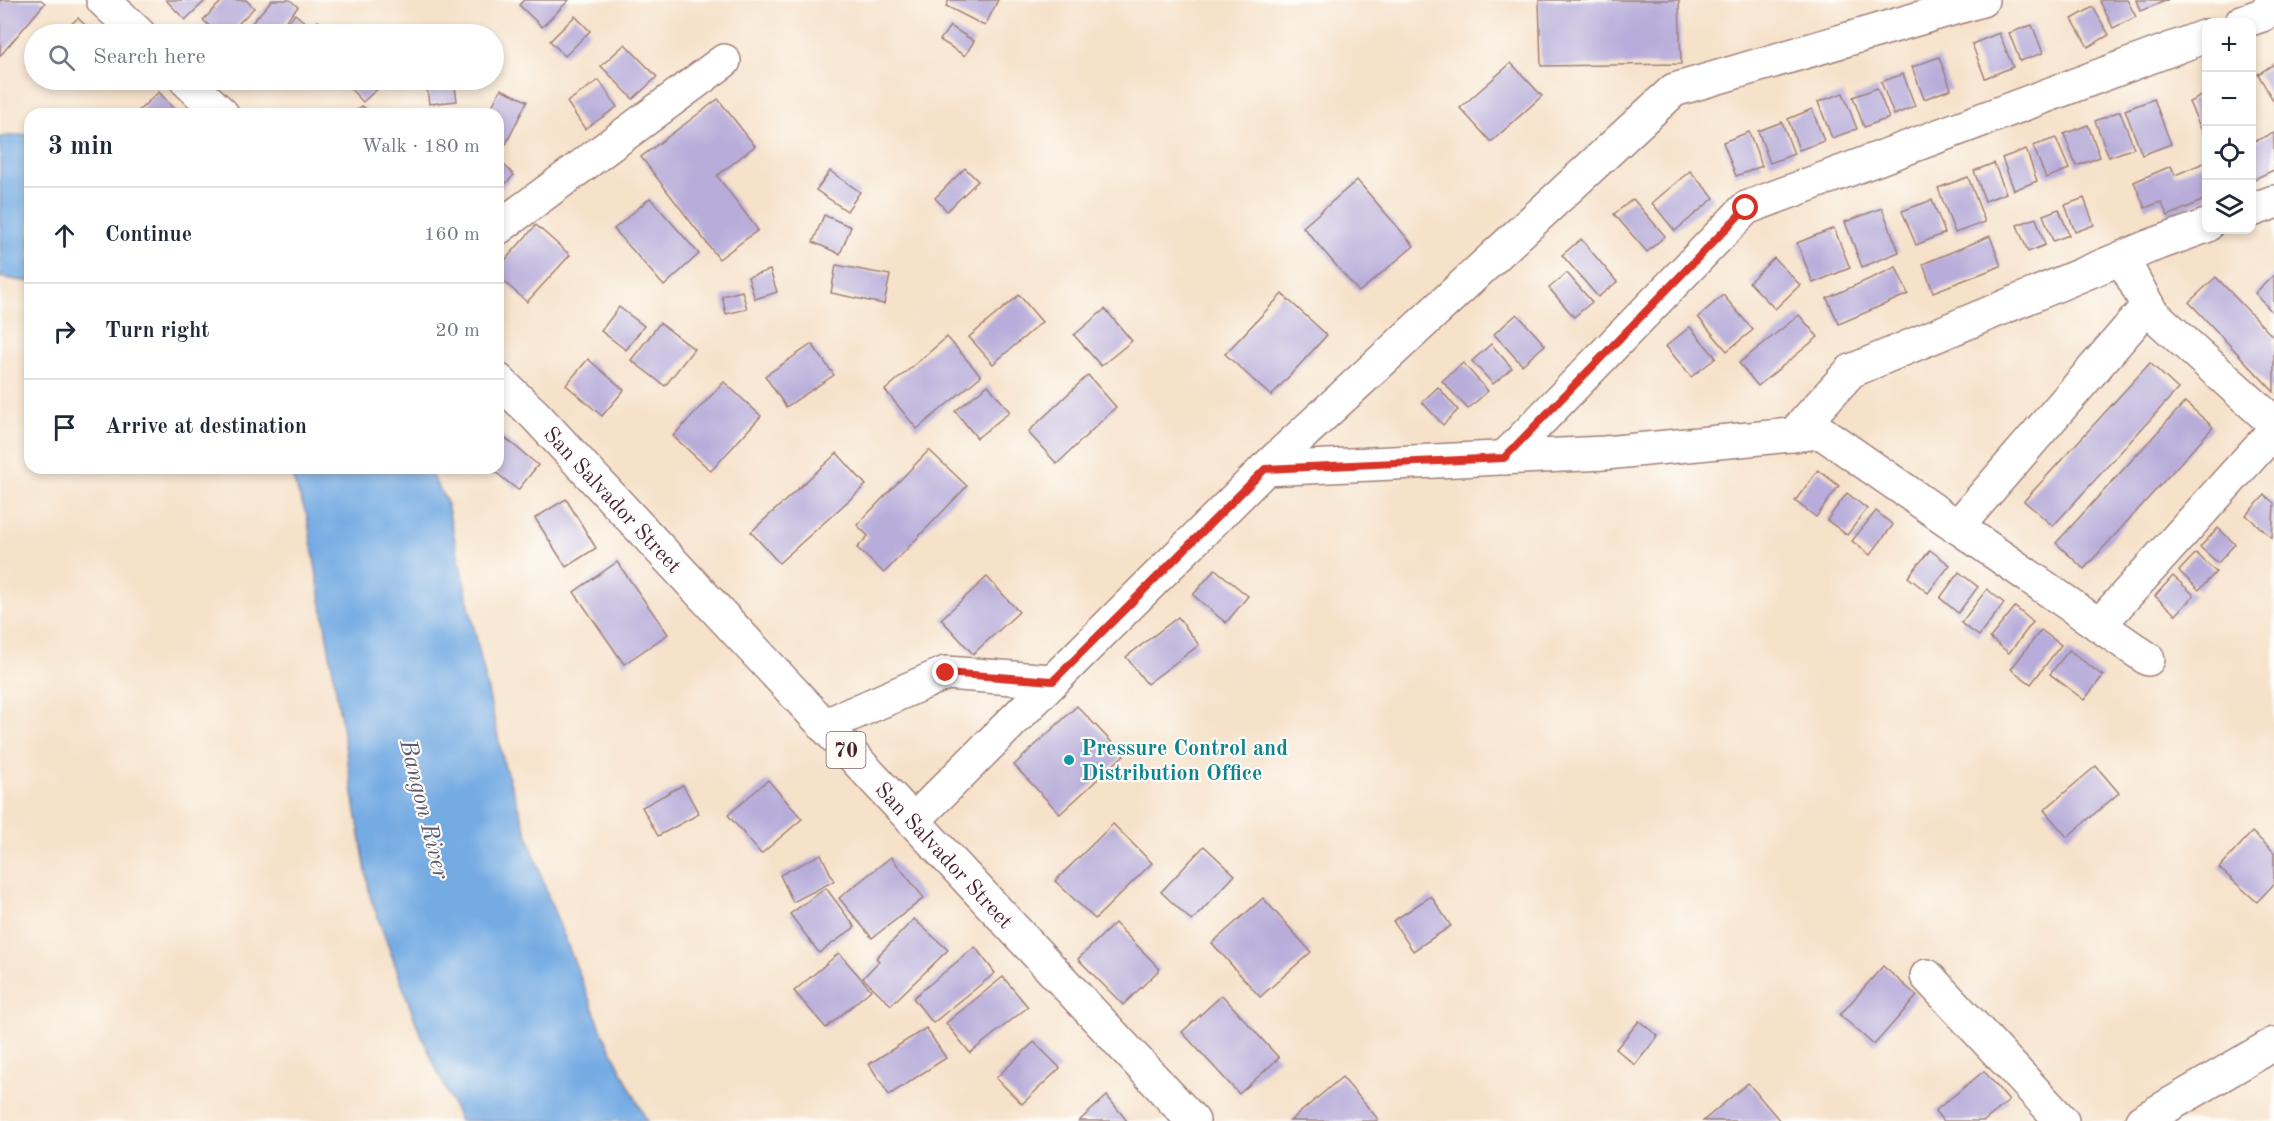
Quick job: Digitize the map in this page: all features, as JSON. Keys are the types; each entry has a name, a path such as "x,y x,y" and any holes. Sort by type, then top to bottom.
{"main road":[{"path":"103,0 128,24"},
{"path":"913,821 1265,469 1674,90 1982,0"},
{"path":"2253,18 2262,15 2274,3"},
{"path":"1504,458 1746,208 2202,37"},
{"path":"504,224 724,61"},
{"path":"197,90 216,108"},
{"path":"2256,209 2274,202"},
{"path":"1793,435 1851,371 2122,258 2202,228"},
{"path":"2122,258 2148,306 2274,423"},
{"path":"1957,527 2148,306"},
{"name":"San Salvador Street","path":"504,386 535,415 1193,1121"},
{"path":"2099,625 2274,431"},
{"path":"1265,469 1605,453 1821,432 2148,660"},
{"path":"824,726 946,673 1053,681"},
{"path":"1927,976 2062,1121"},
{"path":"2142,1121 2274,1044"}],"water":[{"path":"24,135 24,281 0,277 0,137"},
{"name":"Bangon River","path":"291,474 431,474 446,500 504,764 548,896 604,1036 647,1121 460,1121 418,1028 370,896 307,516"}],"building":[{"path":"0,0 41,0 45,3 27,24 24,24 24,28 0,56"},
{"path":"166,0 206,0 185,20"},
{"path":"223,0 246,0 254,8 238,24 207,24 203,20"},
{"path":"272,0 290,0 298,7 283,24 251,24"},
{"path":"524,0 569,0 542,27 519,5"},
{"path":"949,0 998,0 985,26 946,6"},
{"path":"1539,0 1679,0 1681,64 1541,66"},
{"path":"2127,0 2136,17 2113,28 2100,1"},
{"path":"2136,0 2168,0 2140,11"},
{"path":"2093,7 2109,35 2088,47 2072,19"},
{"path":"295,14 307,24 286,24"},
{"path":"575,16 590,31 565,56 550,41"},
{"path":"78,18 84,24 71,24"},
{"path":"2032,25 2043,53 2020,61 2009,33"},
{"path":"950,26 974,41 965,56 940,40"},
{"path":"1999,33 2013,67 1985,78 1972,44"},
{"path":"625,44 657,77 633,99 601,66"},
{"path":"1939,57 1951,89 1924,99 1912,67"},
{"path":"1511,63 1542,96 1491,142 1460,108"},
{"path":"2274,64 2274,102 2258,74"},
{"path":"1903,74 1915,106 1894,115 1881,82"},
{"path":"599,80 617,107 585,129 567,102"},
{"path":"1877,88 1889,118 1864,127 1853,97"},
{"path":"352,90 376,90 363,102"},
{"path":"427,90 455,90 457,101 429,104"},
{"path":"500,90 527,101 506,144 504,143 504,108 491,108"},
{"path":"159,92 173,108 142,108"},
{"path":"1843,93 1857,129 1832,138 1818,102"},
{"path":"2202,96 2202,131 2189,102"},
{"path":"718,99 755,146 717,176 758,230 719,259 641,157"},
{"path":"2154,99 2171,144 2142,155 2125,110"},
{"path":"1812,109 1824,141 1799,150 1788,119"},
{"path":"2120,111 2134,148 2109,157 2095,121"},
{"path":"1782,122 1794,154 1770,163 1758,131"},
{"path":"2088,125 2100,157 2076,166 2064,134"},
{"path":"1749,132 1762,166 1736,176 1723,142"},
{"path":"2274,133 2274,170 2256,178 2256,140"},
{"path":"2056,138 2069,169 2046,178 2033,146"},
{"path":"2026,149 2037,181 2014,190 2002,158"},
{"path":"1994,163 2006,193 1985,201 1974,171"},
{"path":"2202,164 2202,201 2168,216 2161,202 2145,208 2134,182 2171,166 2175,175"},
{"path":"504,165 514,175 504,185"},
{"path":"965,168 978,181 947,211 935,198"},
{"path":"830,171 860,192 847,211 816,190"},
{"path":"1690,171 1714,198 1675,231 1652,203"},
{"path":"1968,177 1985,222 1955,233 1938,188"},
{"path":"1357,180 1414,246 1359,292 1303,227"},
{"path":"650,198 699,254 664,286 614,229"},
{"path":"2084,198 2094,225 2075,232 2065,205"},
{"path":"1633,199 1665,236 1647,252 1614,214"},
{"path":"1932,200 1945,233 1916,245 1902,211"},
{"path":"1882,208 1899,252 1862,267 1845,222"},
{"path":"2059,209 2069,235 2053,241 2043,215"},
{"path":"824,215 851,227 840,254 813,242"},
{"path":"2036,218 2045,245 2028,252 2017,225"},
{"path":"536,225 570,255 527,302 504,281 504,261"},
{"path":"1834,228 1850,268 1813,283 1797,243"},
{"path":"1990,236 2001,266 1933,292 1923,264"},
{"path":"1581,239 1617,282 1598,297 1562,255"},
{"path":"1774,258 1800,285 1775,309 1749,282"},
{"path":"836,265 890,275 884,304 831,293"},
{"path":"1896,267 1908,294 1839,324 1827,298"},
{"path":"770,270 777,292 755,299 748,277"},
{"path":"1567,273 1592,302 1574,317 1549,288"},
{"path":"2274,275 2274,314 2255,293"},
{"path":"2216,277 2274,338 2274,392 2189,302"},
{"path":"742,291 747,309 726,314 722,296"},
{"path":"1282,294 1327,335 1271,396 1225,354"},
{"path":"1019,295 1042,322 993,364 969,337"},
{"path":"1723,295 1753,330 1727,351 1698,317"},
{"path":"619,307 644,326 626,350 601,331"},
{"path":"1105,309 1132,341 1101,366 1074,335"},
{"path":"1517,314 1545,345 1522,365 1494,334"},
{"path":"1799,315 1818,337 1758,386 1739,363"},
{"path":"660,323 694,349 665,386 631,360"},
{"path":"1690,327 1716,358 1691,377 1666,346"},
{"path":"947,337 981,376 917,429 885,390"},
{"path":"812,344 834,375 786,407 765,376"},
{"path":"1491,344 1512,368 1493,384 1472,361"},
{"path":"588,359 624,390 602,416 566,385"},
{"path":"1463,363 1488,391 1468,409 1442,381"},
{"path":"2150,363 2178,389 2053,526 2024,501"},
{"path":"1088,375 1116,407 1057,464 1028,432"},
{"path":"724,382 761,416 711,471 673,436"},
{"path":"988,385 1010,412 977,438 955,411"},
{"path":"1438,387 1458,410 1443,425 1422,402"},
{"path":"2185,402 2213,427 2084,569 2056,543"},
{"path":"504,437 538,465 518,490 498,474 504,474"},
{"path":"929,450 967,486 884,573 857,548 868,536 857,525"},
{"path":"837,453 866,485 779,563 751,532"},
{"path":"1818,470 1839,486 1816,517 1795,501"},
{"path":"1847,493 1867,509 1847,535 1827,520"},
{"path":"2265,495 2274,503 2272,538 2246,515"},
{"path":"566,499 596,548 566,567 535,518"},
{"path":"1876,511 1893,525 1870,555 1852,541"},
{"path":"2218,528 2235,544 2218,563 2200,547"},
{"path":"1930,550 1950,565 1928,593 1908,577"},
{"path":"2196,553 2216,572 2199,590 2179,571"},
{"path":"617,562 668,634 624,664 574,592"},
{"path":"1215,569 1248,596 1226,623 1193,595"},
{"path":"1959,572 1978,587 1958,613 1940,598"},
{"path":"2173,576 2194,595 2176,615 2155,596"},
{"path":"987,577 1019,612 973,654 941,619"},
{"path":"1987,589 2004,603 1979,636 1961,623"},
{"path":"2015,607 2033,622 2009,653 1990,638"},
{"path":"1178,617 1199,645 1147,684 1126,657"},
{"path":"2041,630 2061,645 2031,684 2011,669"},
{"path":"2069,650 2103,676 2084,700 2050,674"},
{"name":"Pressure Control and Distribution Office","path":"1077,706 1124,755 1060,814 1014,765"},
{"path":"2096,766 2119,793 2067,837 2044,810"},
{"path":"768,780 802,819 761,854 728,815"},
{"path":"683,785 699,814 658,836 642,807"},
{"path":"1113,824 1152,863 1095,919 1055,881"},
{"path":"2252,832 2274,852 2274,884 2257,902 2219,868"},
{"path":"1204,846 1235,875 1192,921 1161,892"},
{"path":"821,854 834,881 793,902 780,875"},
{"path":"891,857 924,898 872,938 839,898"},
{"path":"826,888 855,927 819,953 790,914"},
{"path":"1431,896 1451,926 1413,951 1393,921"},
{"path":"1263,898 1311,952 1260,997 1212,943"},
{"path":"914,919 948,950 891,1005 863,978 879,961 876,958"},
{"path":"1115,923 1160,969 1123,1005 1078,959"},
{"path":"975,947 995,973 933,1023 913,998"},
{"path":"839,953 871,990 826,1028 794,991"},
{"path":"1883,966 1917,996 1874,1045 1840,1015"},
{"path":"1003,977 1028,1007 970,1053 946,1023"},
{"path":"1222,995 1279,1058 1239,1094 1182,1032"},
{"path":"1639,1021 1658,1036 1635,1065 1616,1049"},
{"path":"926,1028 946,1058 889,1095 869,1064"},
{"path":"1034,1042 1060,1068 1022,1104 996,1078"},
{"path":"1984,1071 2009,1101 1984,1121 1943,1121 1935,1111"},
{"path":"1342,1077 1378,1119 1376,1121 1290,1121"},
{"path":"1748,1083 1780,1121 1703,1121"},
{"path":"1107,1096 1127,1121 1079,1121"}],"place":[{"name":"Pressure Control and Distribution Office","path":"1069,760"}],"route":[{"path":"946,673 1053,681 1265,469 1504,458 1746,208"}]}
